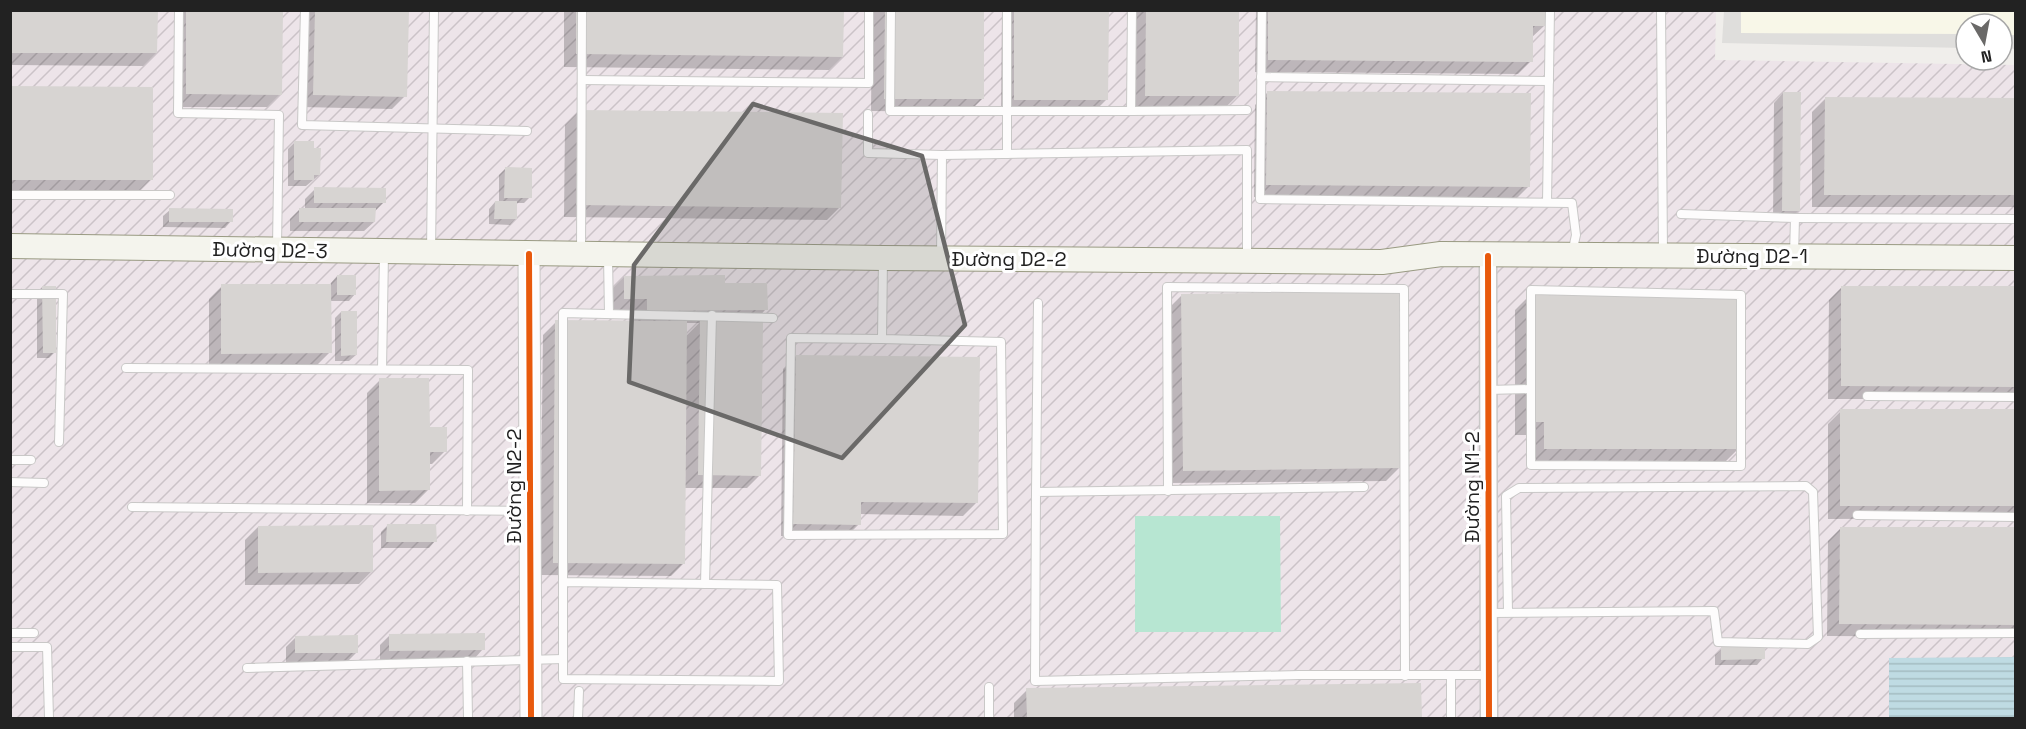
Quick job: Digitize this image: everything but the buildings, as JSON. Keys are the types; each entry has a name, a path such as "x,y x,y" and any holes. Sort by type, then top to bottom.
{"main road":[{"name":"Đường D2-3","path":"10,246 529,254"},
{"name":"Đường D2-2","path":"529,254 1382,262 1441,255 1488,256"},
{"name":"Đường D2-1","path":"1488,256 2016,258"}],"street":[{"name":"Đường N2-2","path":"529,254 531,718"},
{"name":"Đường N1-2","path":"1488,256 1490,613 1488,718"}],"lane":[{"path":"179,10 178,113 279,115 277,250"},
{"path":"305,10 302,125 527,131"},
{"path":"431,251 434,10"},
{"path":"581,253 582,10"},
{"path":"582,80 868,82 869,10"},
{"path":"891,10 890,111 1247,110"},
{"path":"1007,10 1007,154"},
{"path":"1131,111 1132,10"},
{"path":"1262,10 1260,199 1572,203 1576,235 1571,255"},
{"path":"1548,202 1550,10"},
{"path":"1661,10 1663,256"},
{"path":"1261,77 1550,81"},
{"path":"868,114 868,153 1007,154 1247,150 1247,260"},
{"path":"941,259 942,154"},
{"path":"10,195 170,195"},
{"path":"1682,214 1795,218 2016,219"},
{"path":"1794,256 1795,218"},
{"path":"382,369 384,251"},
{"path":"608,254 609,314"},
{"path":"882,339 883,258"},
{"path":"1168,491 1167,287 1404,289 1405,676"},
{"path":"1531,290 1741,295 1741,466 1531,465 1530,390 1531,290"},
{"path":"10,294 63,294 59,442"},
{"path":"1038,303 1035,681 1299,675 1489,675"},
{"path":"563,582 777,585 779,681 563,679 563,659 563,582 563,314 712,315 773,318"},
{"path":"705,584 712,315"},
{"path":"791,338 882,339 1001,342 1003,534 788,535 791,338"},
{"path":"126,368 468,370 467,511"},
{"path":"1488,390 1530,390"},
{"path":"1867,396 2016,397"},
{"path":"10,460 31,460"},
{"path":"10,482 44,483"},
{"path":"1490,613 1714,611 1718,642 1808,644 1818,637 1813,492 1806,486 1519,488 1506,496 1508,612"},
{"path":"1036,492 1364,487"},
{"path":"132,507 530,511"},
{"path":"1857,515 2016,517"},
{"path":"10,633 34,633"},
{"path":"1860,633 2016,633"},
{"path":"10,647 47,646 49,718"},
{"path":"247,668 563,659"},
{"path":"467,661 468,718"},
{"path":"1451,676 1451,718"},
{"path":"989,687 989,718"},
{"path":"579,691 579,718"}],"highlighted area":[{"path":"753,104 922,156 965,325 842,458 629,382 634,265"}],"shaded area":[{"path":"1716,10 1715,60 1954,64 1954,72 2014,72 2015,65 2015,718 11,718 10,11"},
{"path":"1724,11 2015,11 2015,49 2014,12 1954,12 1954,48 1722,43"},
{"path":"1741,11 2015,11 2015,35 2014,12 1954,12 1954,34 1741,33"}],"green space":[{"path":"1135,516 1280,516 1281,632 1135,632"}],"water":[{"path":"2015,657 2015,718 1889,718 1889,658"}],"cycle path":[{"path":"529,254 531,718"},
{"path":"1488,256 1489,718"}]}
